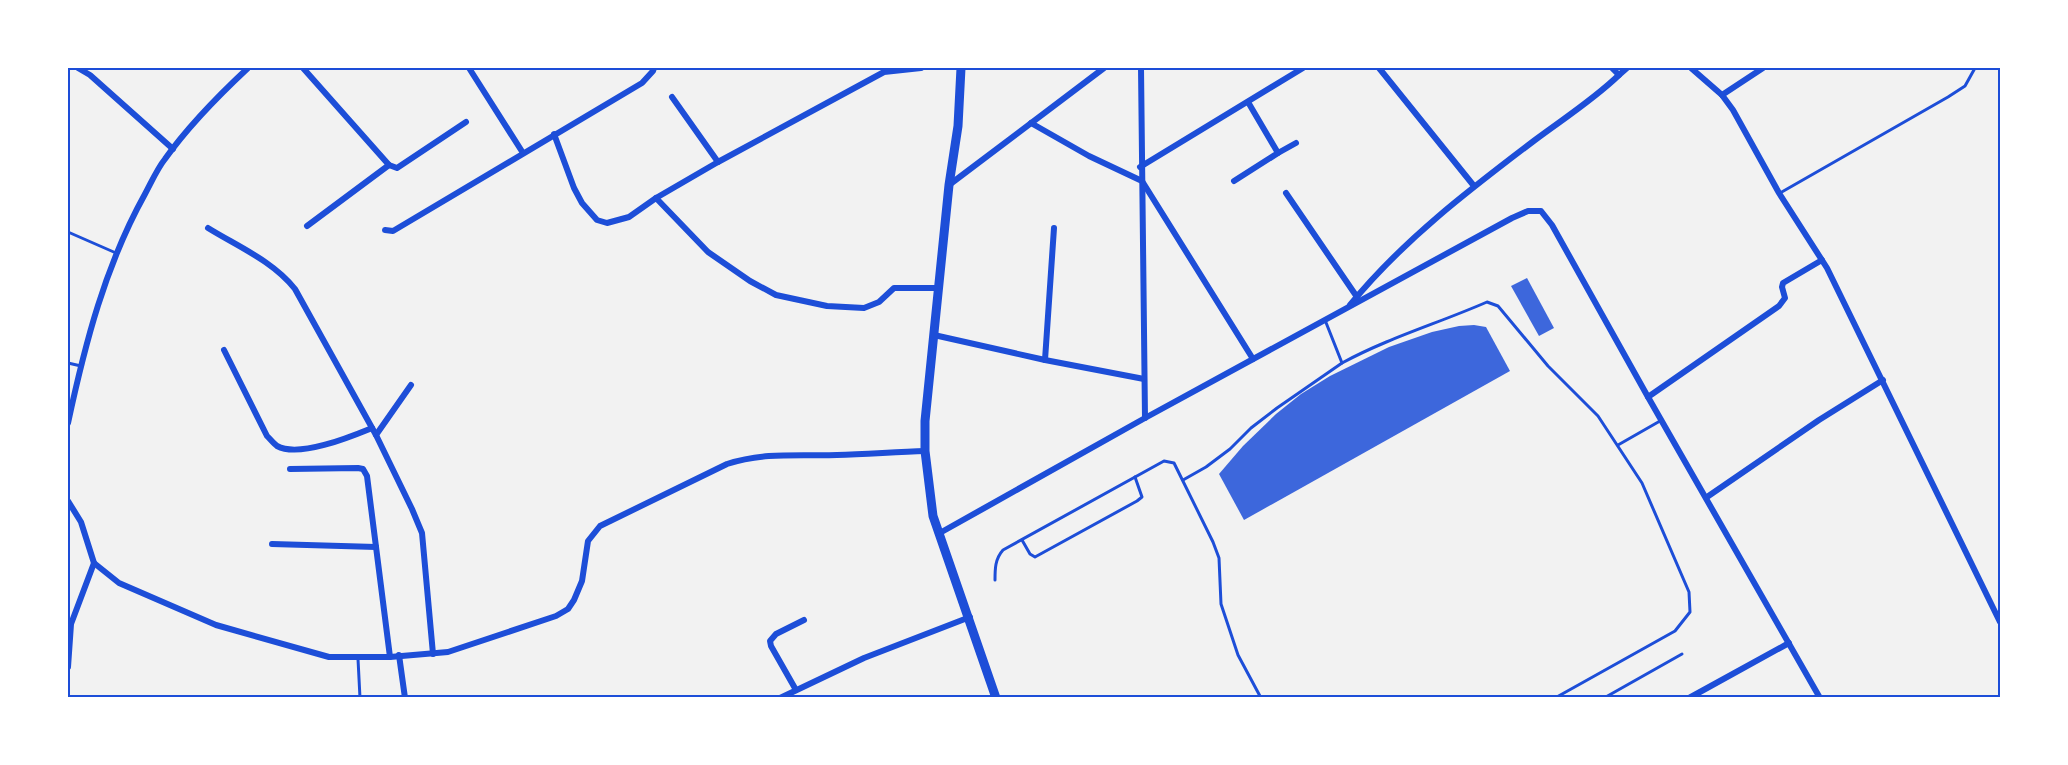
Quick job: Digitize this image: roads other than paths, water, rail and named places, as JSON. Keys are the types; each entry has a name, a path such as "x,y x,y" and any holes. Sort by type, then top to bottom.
{"main road":[{"path":"961,68 958,126 949,186 925,421 926,451 933,516 938,534 970,617 996,698"}],"street":[{"path":"78,68 90,75 173,148"},
{"path":"68,423 96,309 116,253 134,213 173,148 205,109 248,68"},
{"path":"303,68 389,165 397,168 466,122"},
{"path":"469,68 522,153"},
{"path":"385,230 393,231 642,83 654,68"},
{"path":"554,134 582,203 597,220 607,223 619,221 718,162 884,72 921,68"},
{"path":"949,186 1104,68"},
{"path":"1140,68 1145,418"},
{"path":"1140,167 1303,68"},
{"path":"1379,68 1474,186"},
{"path":"1385,74 1390,68"},
{"path":"1612,68 1619,75"},
{"path":"1347,308 1418,234 1474,186 1595,96 1627,68"},
{"path":"1691,68 1722,95 1733,110 1779,193 1822,260 2001,622"},
{"path":"1722,95 1763,68"},
{"path":"672,97 718,162"},
{"path":"1248,102 1278,153"},
{"path":"1031,123 1089,156 1142,181 1253,359"},
{"path":"1234,181 1296,142"},
{"path":"307,226 389,165"},
{"path":"1287,193 1357,297"},
{"path":"656,198 708,252 750,281 776,295 827,306 864,308 879,302 894,288 939,288"},
{"path":"938,534 1512,218 1528,211 1541,211 1552,225 1820,698"},
{"path":"208,228 273,267 295,288 376,435 422,533 433,654"},
{"path":"1045,360 1054,228"},
{"path":"1648,397 1779,306 1785,298 1783,283 1822,260"},
{"path":"934,335 1144,379"},
{"path":"224,350 267,436 277,446 288,449 316,447 335,443 372,429"},
{"path":"1707,497 1819,420 1883,380"},
{"path":"376,435 411,385"},
{"path":"68,501 81,522 94,563 119,583 216,625 307,652 329,657 390,657 448,652 556,616 568,609 574,600 582,581 588,540 600,526 727,464 745,458 779,454 836,455 926,451"},
{"path":"291,469 363,469 367,476 390,657"},
{"path":"272,544 376,547"},
{"path":"68,667 71,624 94,563"},
{"path":"780,698 864,658 970,617"},
{"path":"796,690 770,641 776,634 804,620"},
{"path":"1689,698 1789,643"},
{"path":"399,655 405,698"}],"lane":[{"path":"1779,193 1948,97 1965,86 1975,68"},
{"path":"68,232 116,253"},
{"path":"1183,480 1214,461 1260,422 1342,363 1373,346 1487,302 1498,306 1548,366 1598,416 1618,445 1642,483 1662,534 1689,592 1690,612 1675,631 1555,698"},
{"path":"1325,320 1342,363"},
{"path":"68,363 81,366"},
{"path":"1618,445 1661,420"},
{"path":"995,580 998,555 1002,550 1164,461 1174,463 1219,558 1221,604 1238,655 1261,698"},
{"path":"1022,539 1030,554 1035,557 1142,497 1135,477"},
{"path":"1604,698 1682,654"},
{"path":"358,657 360,698"}]}
